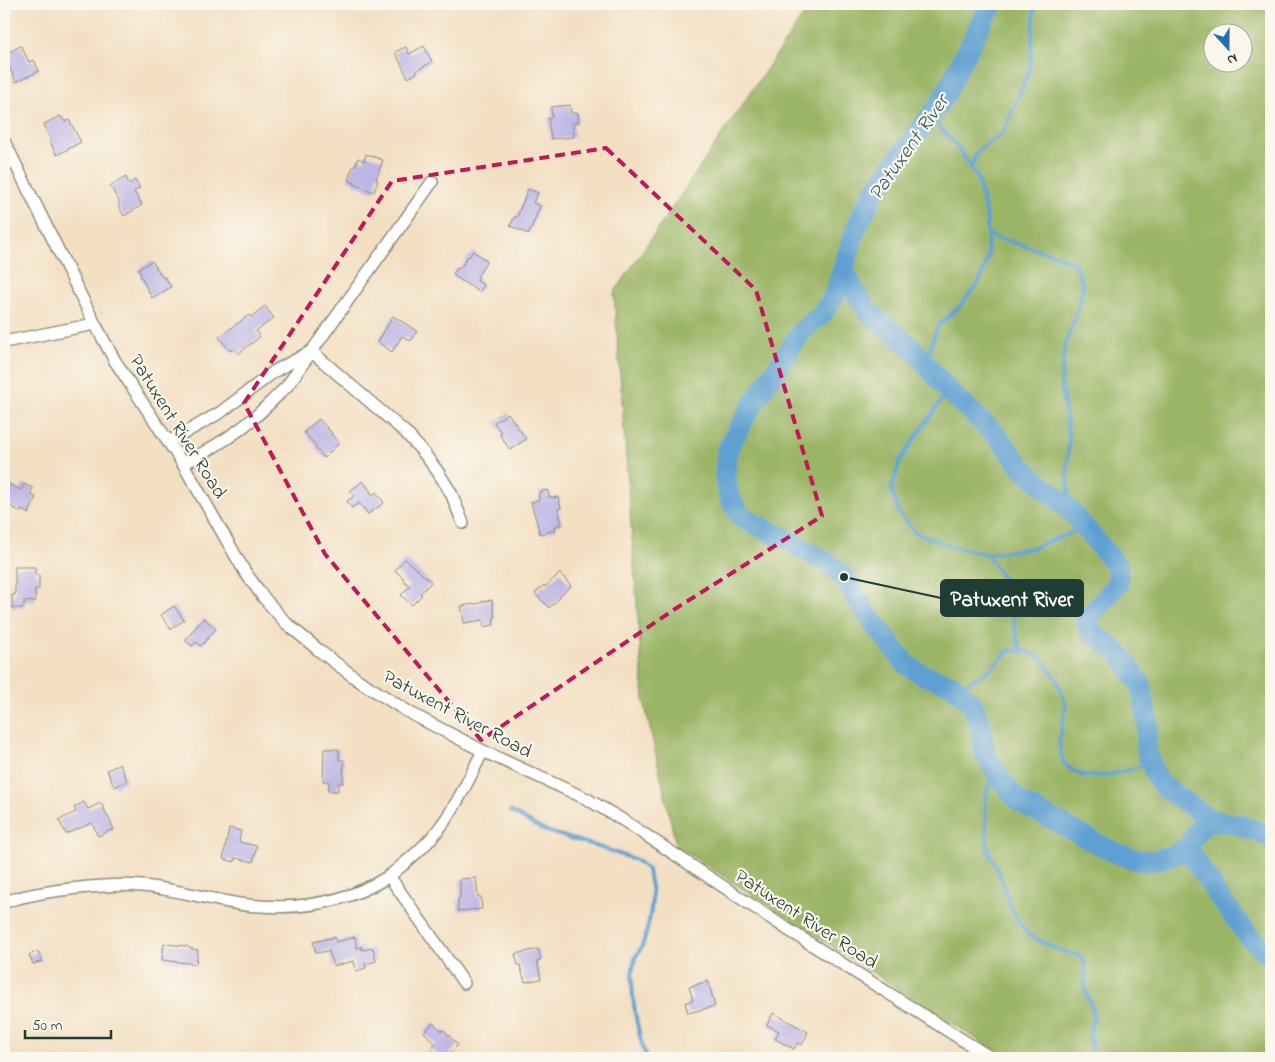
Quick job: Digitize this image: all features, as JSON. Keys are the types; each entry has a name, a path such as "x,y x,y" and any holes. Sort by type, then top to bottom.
{"street":[{"name":"Patuxent River Road","path":"4,141 115,361 182,464 245,572 286,623 358,680 410,713 483,751 587,799 626,822 784,926 991,1058"},
{"path":"182,464 212,448 240,429 264,410 287,386 432,182"},
{"path":"4,342 95,324"},
{"path":"168,442 221,412 275,371 311,351"},
{"path":"311,351 405,432 423,452 451,493 463,523"},
{"path":"4,902 19,897 85,887 142,886 240,904 272,907 297,907 346,897 390,876 417,853 438,831 454,806 483,751"},
{"path":"390,876 464,983"}],"highlighted area":[{"path":"606,148 756,290 822,516 675,609 481,740 325,554 244,403 392,181"}],"green space":[{"path":"811,4 1271,4 1271,1058 1006,1058 676,846 644,701 614,293"}],"building":[{"path":"21,46 29,62 34,60 39,71 16,82 5,54"},
{"path":"424,46 432,62 408,78 395,52 406,47 409,54"},
{"path":"570,105 571,113 578,113 578,123 573,123 574,137 551,139 548,118 552,118 551,107"},
{"path":"60,116 65,122 69,120 81,142 57,155 44,124"},
{"path":"366,154 383,160 374,192 348,180 358,158 364,161"},
{"path":"126,177 129,184 135,180 140,188 134,192 142,205 124,216 118,205 120,203 110,186"},
{"path":"528,189 538,193 533,203 540,206 529,234 510,226 515,216 517,217"},
{"path":"473,251 487,261 477,277 479,278 477,281 484,285 479,292 453,274"},
{"path":"152,261 171,287 152,298 138,269"},
{"path":"265,306 274,318 256,331 260,337 238,354 233,349 230,351 219,337"},
{"path":"393,316 417,331 411,341 402,336 392,352 378,342"},
{"path":"508,413 526,439 510,450 500,435 502,433 494,423"},
{"path":"319,419 339,443 324,458 304,432"},
{"path":"363,481 373,495 376,492 384,503 368,514 359,503 352,508 347,501 354,496 350,491"},
{"path":"6,483 21,490 24,484 33,488 30,494 36,497 29,514 4,503"},
{"path":"548,490 549,497 558,497 561,508 558,509 562,524 555,526 556,530 540,534 531,502 539,500 539,492"},
{"path":"405,559 431,582 412,605 401,595 410,586 395,570"},
{"path":"15,567 35,567 35,575 39,575 39,589 35,589 35,602 24,601 24,608 12,608 12,595 15,595"},
{"path":"560,573 571,586 549,608 535,593 544,585 545,587"},
{"path":"492,600 494,625 484,627 483,620 464,623 461,606"},
{"path":"174,606 184,620 171,629 161,615"},
{"path":"204,618 216,629 201,646 196,642 192,646 185,640"},
{"path":"324,749 339,749 339,760 344,760 343,783 338,783 338,791 328,791 329,782 323,781"},
{"path":"120,764 127,781 114,787 107,770"},
{"path":"84,802 88,809 101,803 114,829 98,836 92,823 66,834 59,820 76,812 74,807"},
{"path":"229,828 241,831 239,842 257,846 253,862 235,858 234,862 223,859"},
{"path":"476,878 478,897 481,897 482,909 458,911 460,879"},
{"path":"335,937 336,942 355,937 357,948 362,947 362,950 373,948 376,961 365,964 366,968 356,971 354,961 333,966 329,951 316,953 313,942"},
{"path":"164,944 186,946 198,950 196,964 162,960"},
{"path":"538,949 541,960 537,961 541,979 525,982 515,954"},
{"path":"38,951 42,961 33,964 29,955"},
{"path":"708,981 715,1006 688,1013 685,1003 693,1000 689,987"},
{"path":"773,1013 808,1032 802,1045 797,1043 794,1049 775,1039 779,1031 767,1025"},
{"path":"433,1023 442,1031 444,1030 458,1045 445,1058 441,1058 431,1049 435,1044 424,1032"}],"waterway":[{"name":"Patuxent River","path":"993,4 983,19 943,99 876,188 856,228 834,297 821,315 801,332 748,412 727,450 725,477 730,499 741,516 828,563 844,577 866,613 906,664 923,675 951,684 973,705 981,728 985,754 1002,781 1018,801 1113,852 1137,860 1152,861 1171,856 1187,848 1201,826 1211,820 1241,825 1271,837"},
{"path":"971,168 976,154 986,144 1001,135 1030,68 1035,4"},
{"path":"927,366 930,347 938,326 960,306 979,283 988,258 987,220 977,176 955,144 930,116"},
{"path":"988,235 1056,255 1075,264 1083,286 1077,312 1065,345 1061,383 1069,438 1067,475 1070,510"},
{"path":"844,270 869,313 911,347 948,390 997,436 1022,467 1070,510 1118,567 1118,583 1086,619 1089,630 1121,655 1141,685 1148,722 1146,749 1155,774 1162,786 1211,820"},
{"path":"948,390 901,459 891,489 899,513 916,533 951,546 987,554 1033,548 1081,529"},
{"path":"987,554 1006,583 1021,651"},
{"path":"957,689 988,671 1010,650 1028,652 1044,661 1058,682 1066,705 1059,744 1063,762 1068,767 1079,774 1096,776 1151,763"},
{"path":"994,768 986,794 988,850 999,872 1009,903 1027,933 1059,950 1078,955 1085,962 1085,989 1094,1018 1090,1030 1092,1058"},
{"path":"510,811 543,830 636,860 648,870 652,894 651,908 644,941 635,959 632,982 637,1022 646,1058"},
{"path":"1187,848 1219,897 1250,938 1271,956"}],"place":[{"name":"Patuxent River","path":"844,577"}]}
